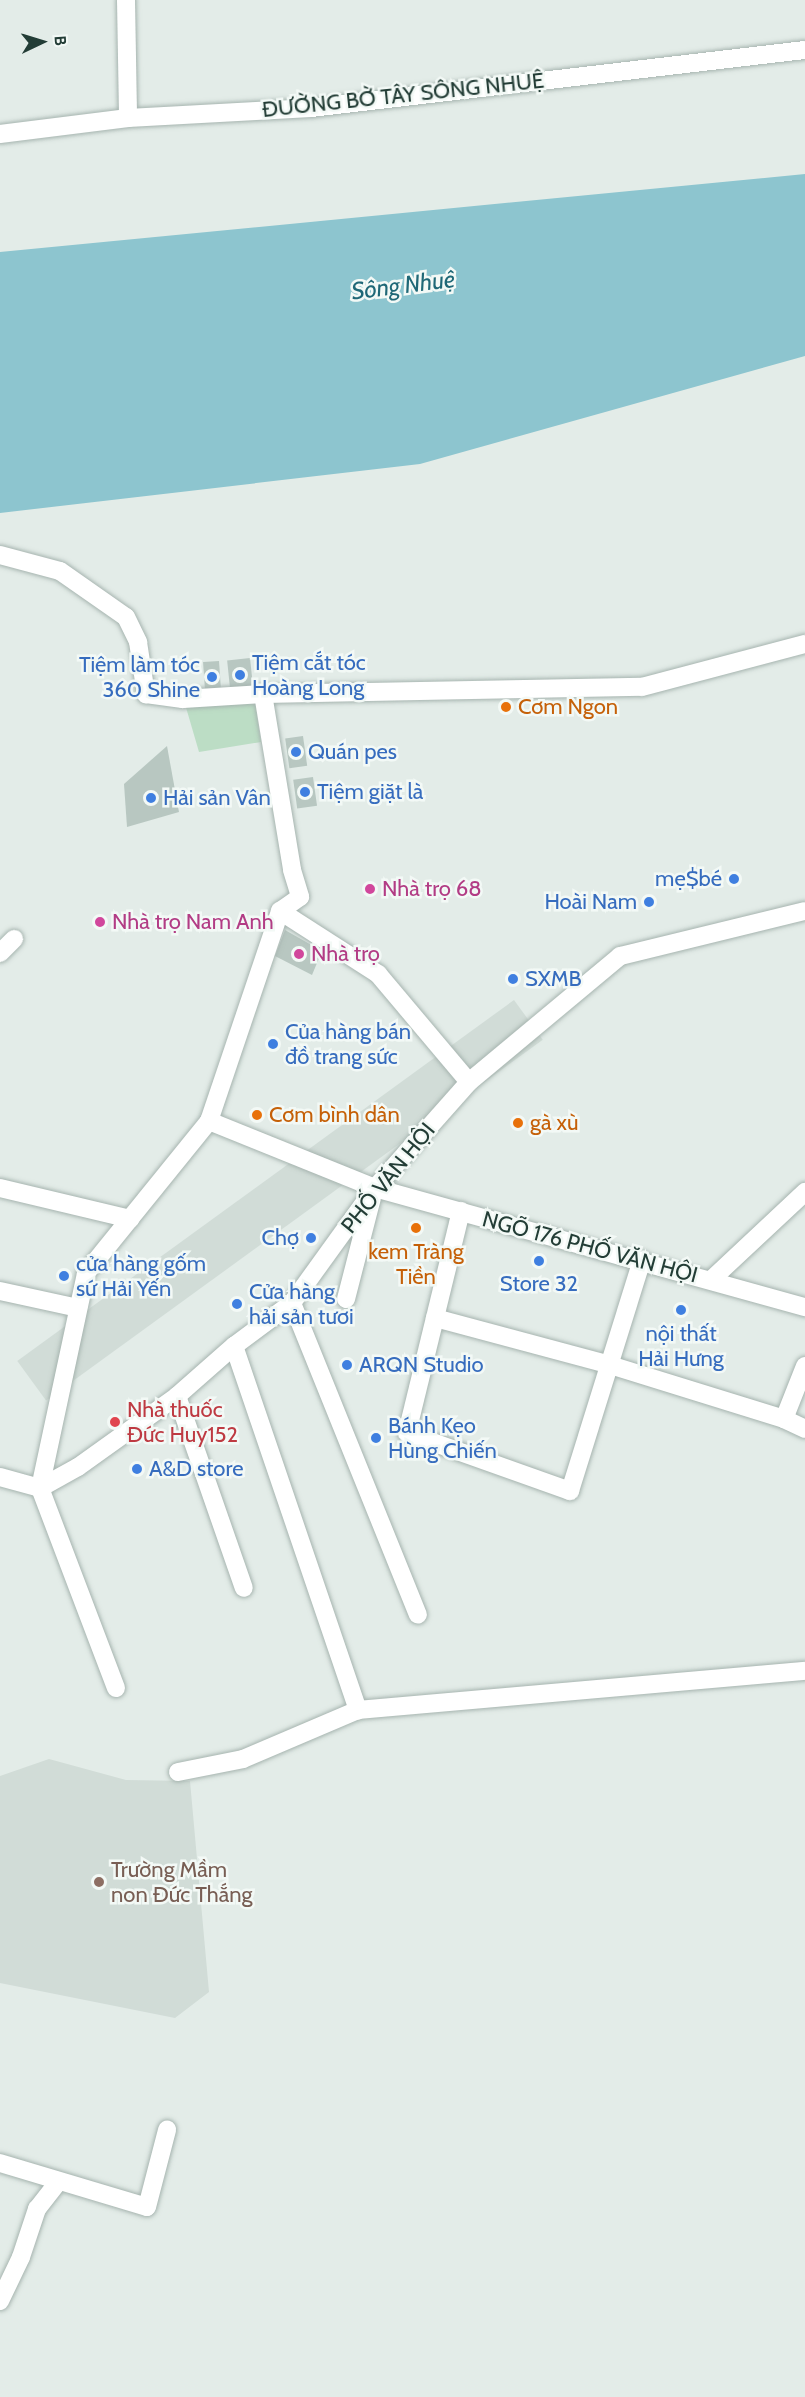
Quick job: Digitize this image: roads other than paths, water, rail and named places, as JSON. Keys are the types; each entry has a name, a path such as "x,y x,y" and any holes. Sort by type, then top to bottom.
{"street":[{"path":"126,0 128,118"},
{"name":"ĐƯỜNG BỜ TÂY SÔNG NHUỆ","path":"0,134 128,118 311,108 805,50"},
{"path":"0,555 60,571 126,617 138,642 146,694 183,699 263,694 642,687 805,644"},
{"path":"116,1688 40,1488 86,1273 209,1121 280,910 300,897 292,870 263,694"},
{"path":"280,910 378,974 468,1082"},
{"name":"PHỐ VĂN HỘI","path":"40,1488 78,1467 177,1396 234,1346 292,1303 375,1188 468,1082 620,956 805,911"},
{"path":"0,953 14,939"},
{"name":"NGÕ 176 PHỐ VĂN HỘI","path":"209,1121 375,1188 642,1260 805,1307"},
{"path":"0,1188 130,1219"},
{"path":"346,1299 375,1188"},
{"path":"711,1280 805,1192"},
{"path":"461,1211 407,1433 570,1491 642,1260"},
{"path":"0,1291 78,1308"},
{"path":"292,1303 418,1615"},
{"path":"435,1318 610,1365 784,1419 805,1430"},
{"path":"234,1346 358,1710"},
{"path":"784,1419 805,1365"},
{"path":"177,1396 244,1588"},
{"path":"0,1477 40,1488"},
{"path":"178,1772 243,1759 358,1710 805,1671"},
{"path":"0,2163 147,2207 167,2130"},
{"path":"0,2301 21,2257 37,2209 58,2182"}],"water":[{"name":"Sông Nhuệ","path":"805,174 805,356 420,464 0,513 0,252"}],"place":[{"name":"Tiệm cắt tóc Hoàng Long","path":"240,675"},
{"name":"Tiệm làm tóc 360 Shine","path":"212,677"},
{"name":"Cơm Ngon","path":"506,707"},
{"name":"Quán pes","path":"296,752"},
{"name":"Tiệm giặt là","path":"305,792"},
{"name":"Hải sản Vân","path":"151,798"},
{"name":"mẹ$bé","path":"734,879"},
{"name":"Nhà trọ 68","path":"370,889"},
{"name":"Hoài Nam","path":"649,902"},
{"name":"Nhà trọ Nam Anh","path":"100,922"},
{"name":"Nhà trọ","path":"299,954"},
{"name":"SXMB","path":"513,979"},
{"name":"Của hàng bán đồ trang sức","path":"273,1044"},
{"name":"Cơm bình dân","path":"257,1115"},
{"name":"gà xù","path":"518,1123"},
{"name":"kem Tràng Tiền","path":"416,1228"},
{"name":"Chợ","path":"311,1238"},
{"name":"Store 32","path":"539,1261"},
{"name":"cửa hàng gốm sứ Hải Yến","path":"64,1276"},
{"name":"Cửa hàng hải sản tươi","path":"237,1304"},
{"name":"nội thất Hải Hưng","path":"681,1310"},
{"name":"ARQN Studio","path":"347,1365"},
{"name":"Nhà thuốc Đức Huy152","path":"115,1422"},
{"name":"Bánh Kẹo Hùng Chiến","path":"376,1438"},
{"name":"A&D store","path":"137,1469"},
{"name":"Trường Mầm non Đức Thắng","path":"99,1882"}]}
